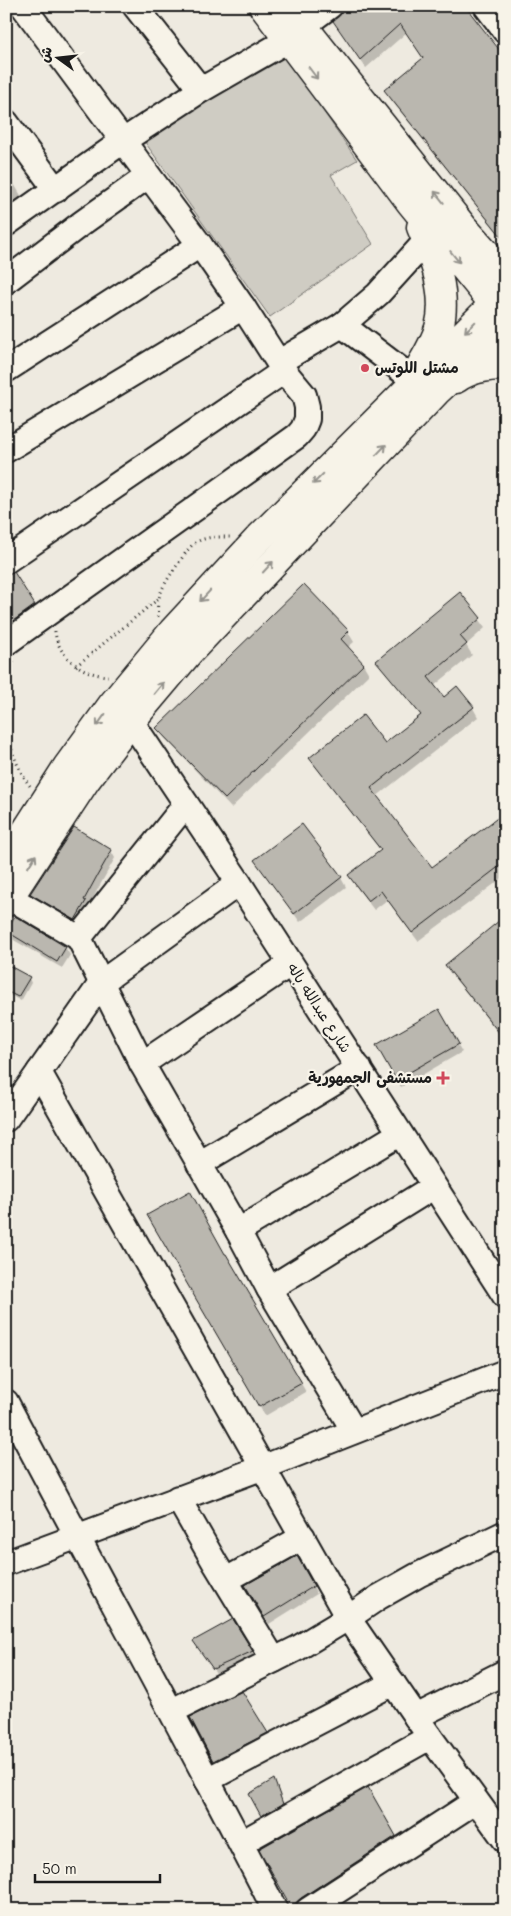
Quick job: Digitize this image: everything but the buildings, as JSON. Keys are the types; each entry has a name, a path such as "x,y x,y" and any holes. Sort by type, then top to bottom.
{"main road":[{"path":"263,6 293,24 463,227 505,274"},
{"path":"6,862 66,767 112,704 173,631 260,537 502,310 411,203 293,24"},
{"path":"8,900 86,780 132,721 190,651 418,388 429,351 439,328 442,303 438,273 427,240 411,203"},
{"path":"463,227 486,240 505,245"},
{"path":"418,388 489,366 505,366"}],"street":[{"path":"6,643 297,436 307,420 307,407 304,395 282,367 200,245 23,6"},
{"path":"135,6 201,90"},
{"path":"6,224 123,141 201,90 293,24 330,6"},
{"path":"486,6 505,32"},
{"path":"6,122 56,190"},
{"path":"6,282 82,223 148,176"},
{"path":"6,561 342,326 378,294 427,240"},
{"path":"6,370 200,245"},
{"path":"6,450 243,307"},
{"path":"342,326 418,388"},
{"name":"شارع عبدالله باله","path":"132,721 239,883 359,1068 433,1187 455,1217 505,1296"},
{"path":"79,938 186,804"},
{"path":"6,1119 102,982 239,883"},
{"path":"8,900 79,938 142,1064 238,1231 269,1289 354,1431"},
{"path":"142,1064 290,964"},
{"path":"199,1164 359,1068"},
{"path":"39,1072 348,1618 430,1737 505,1840"},
{"path":"238,1231 399,1134"},
{"path":"269,1289 433,1187"},
{"path":"6,1564 76,1536 264,1467 505,1372"},
{"path":"6,1402 76,1536 172,1711 275,1910"},
{"path":"178,1498 274,1660"},
{"path":"172,1711 298,1648 348,1618 379,1596 418,1575 505,1533"},
{"path":"226,1580 303,1537"},
{"path":"416,1717 505,1672"},
{"path":"207,1780 393,1683"},
{"path":"241,1843 430,1737"},
{"path":"308,1910 476,1802"}],"path":[{"path":"76,666 158,599 164,583 196,543 216,537 260,537"},
{"path":"58,606 55,627 56,640 64,654 76,666 105,676 135,676"},
{"path":"6,720 10,746 18,767 43,803"}],"shaded area":[{"path":"281,50 357,160 331,175 373,244 270,317 142,138"}],"place":[{"name":"مشتل اللوتس","path":"365,368"},
{"name":"مستشفى الجمهورية","path":"443,1078"}]}
